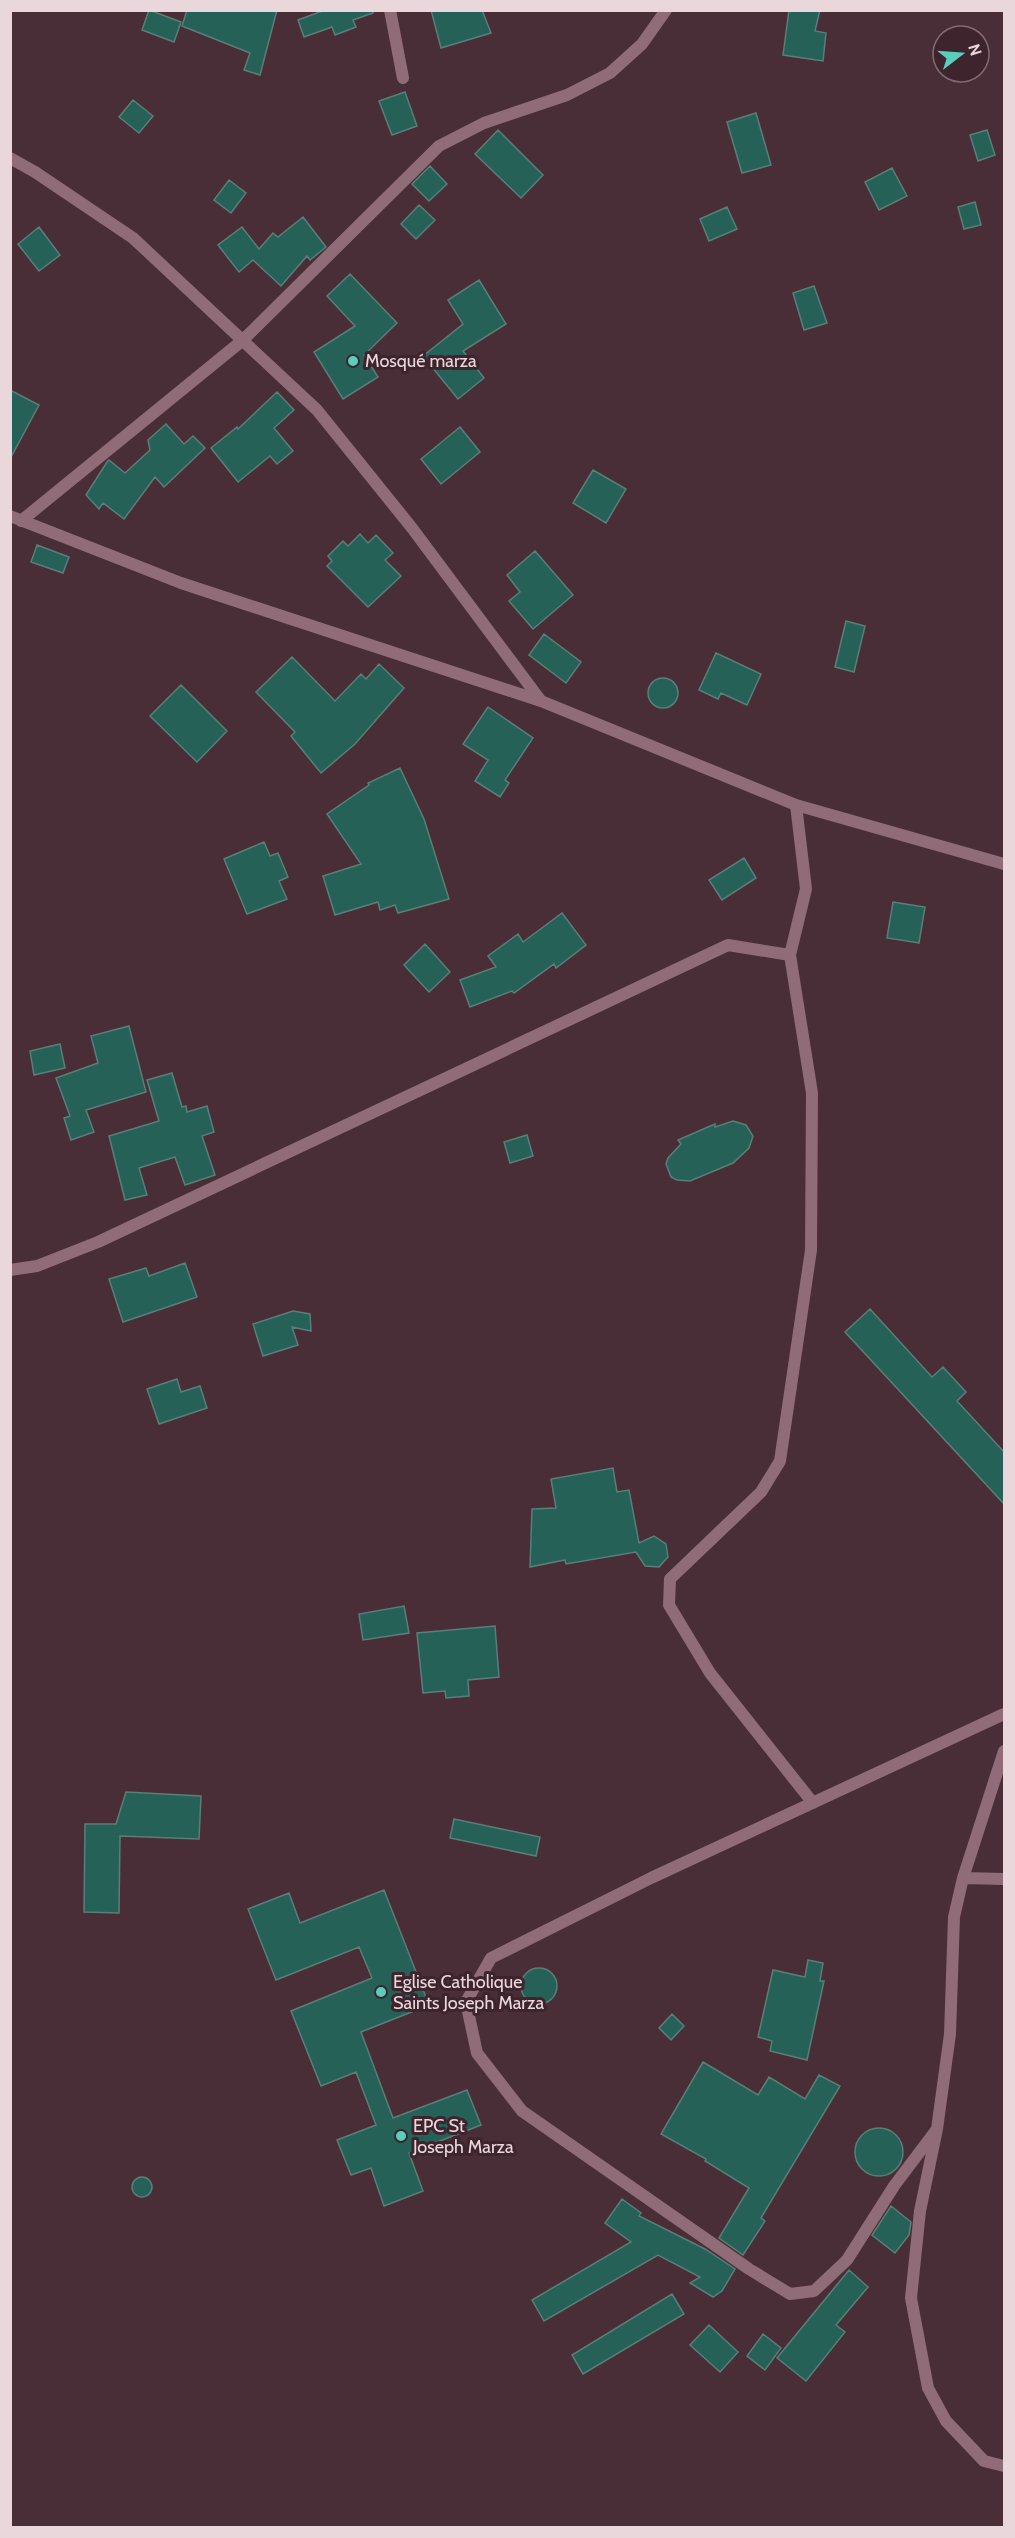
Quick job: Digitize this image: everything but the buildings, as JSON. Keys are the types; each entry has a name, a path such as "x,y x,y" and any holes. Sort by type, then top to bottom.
{"street":[{"path":"390,10 403,78"},
{"path":"16,518 243,340 439,146 484,123 567,95 610,73 642,44 666,10"},
{"path":"10,158 133,238 317,410 412,528 541,700"},
{"path":"16,518 181,583 541,700 796,805 1005,864"},
{"path":"796,805 806,889 790,955 812,1093 811,1250 780,1461 761,1492 670,1579 669,1605 710,1673 813,1803"},
{"path":"10,1270 37,1266 98,1242 728,945 790,955"},
{"path":"937,2129 894,2186 847,2260 814,2291 790,2294 749,2269 522,2111 477,2054 466,2002 491,1958 651,1878 1005,1714"},
{"path":"1005,1751 963,1878 954,1917 950,2034 937,2129 920,2211 911,2298 928,2388 946,2421 984,2461 1005,2466"},
{"path":"963,1878 1005,1879"}],"place":[{"name":"Mosqué marza","path":"353,361"},
{"name":"Eglise Catholique Saints Joseph Marza","path":"381,1992"},
{"name":"EPC St Joseph Marza","path":"401,2136"}]}
